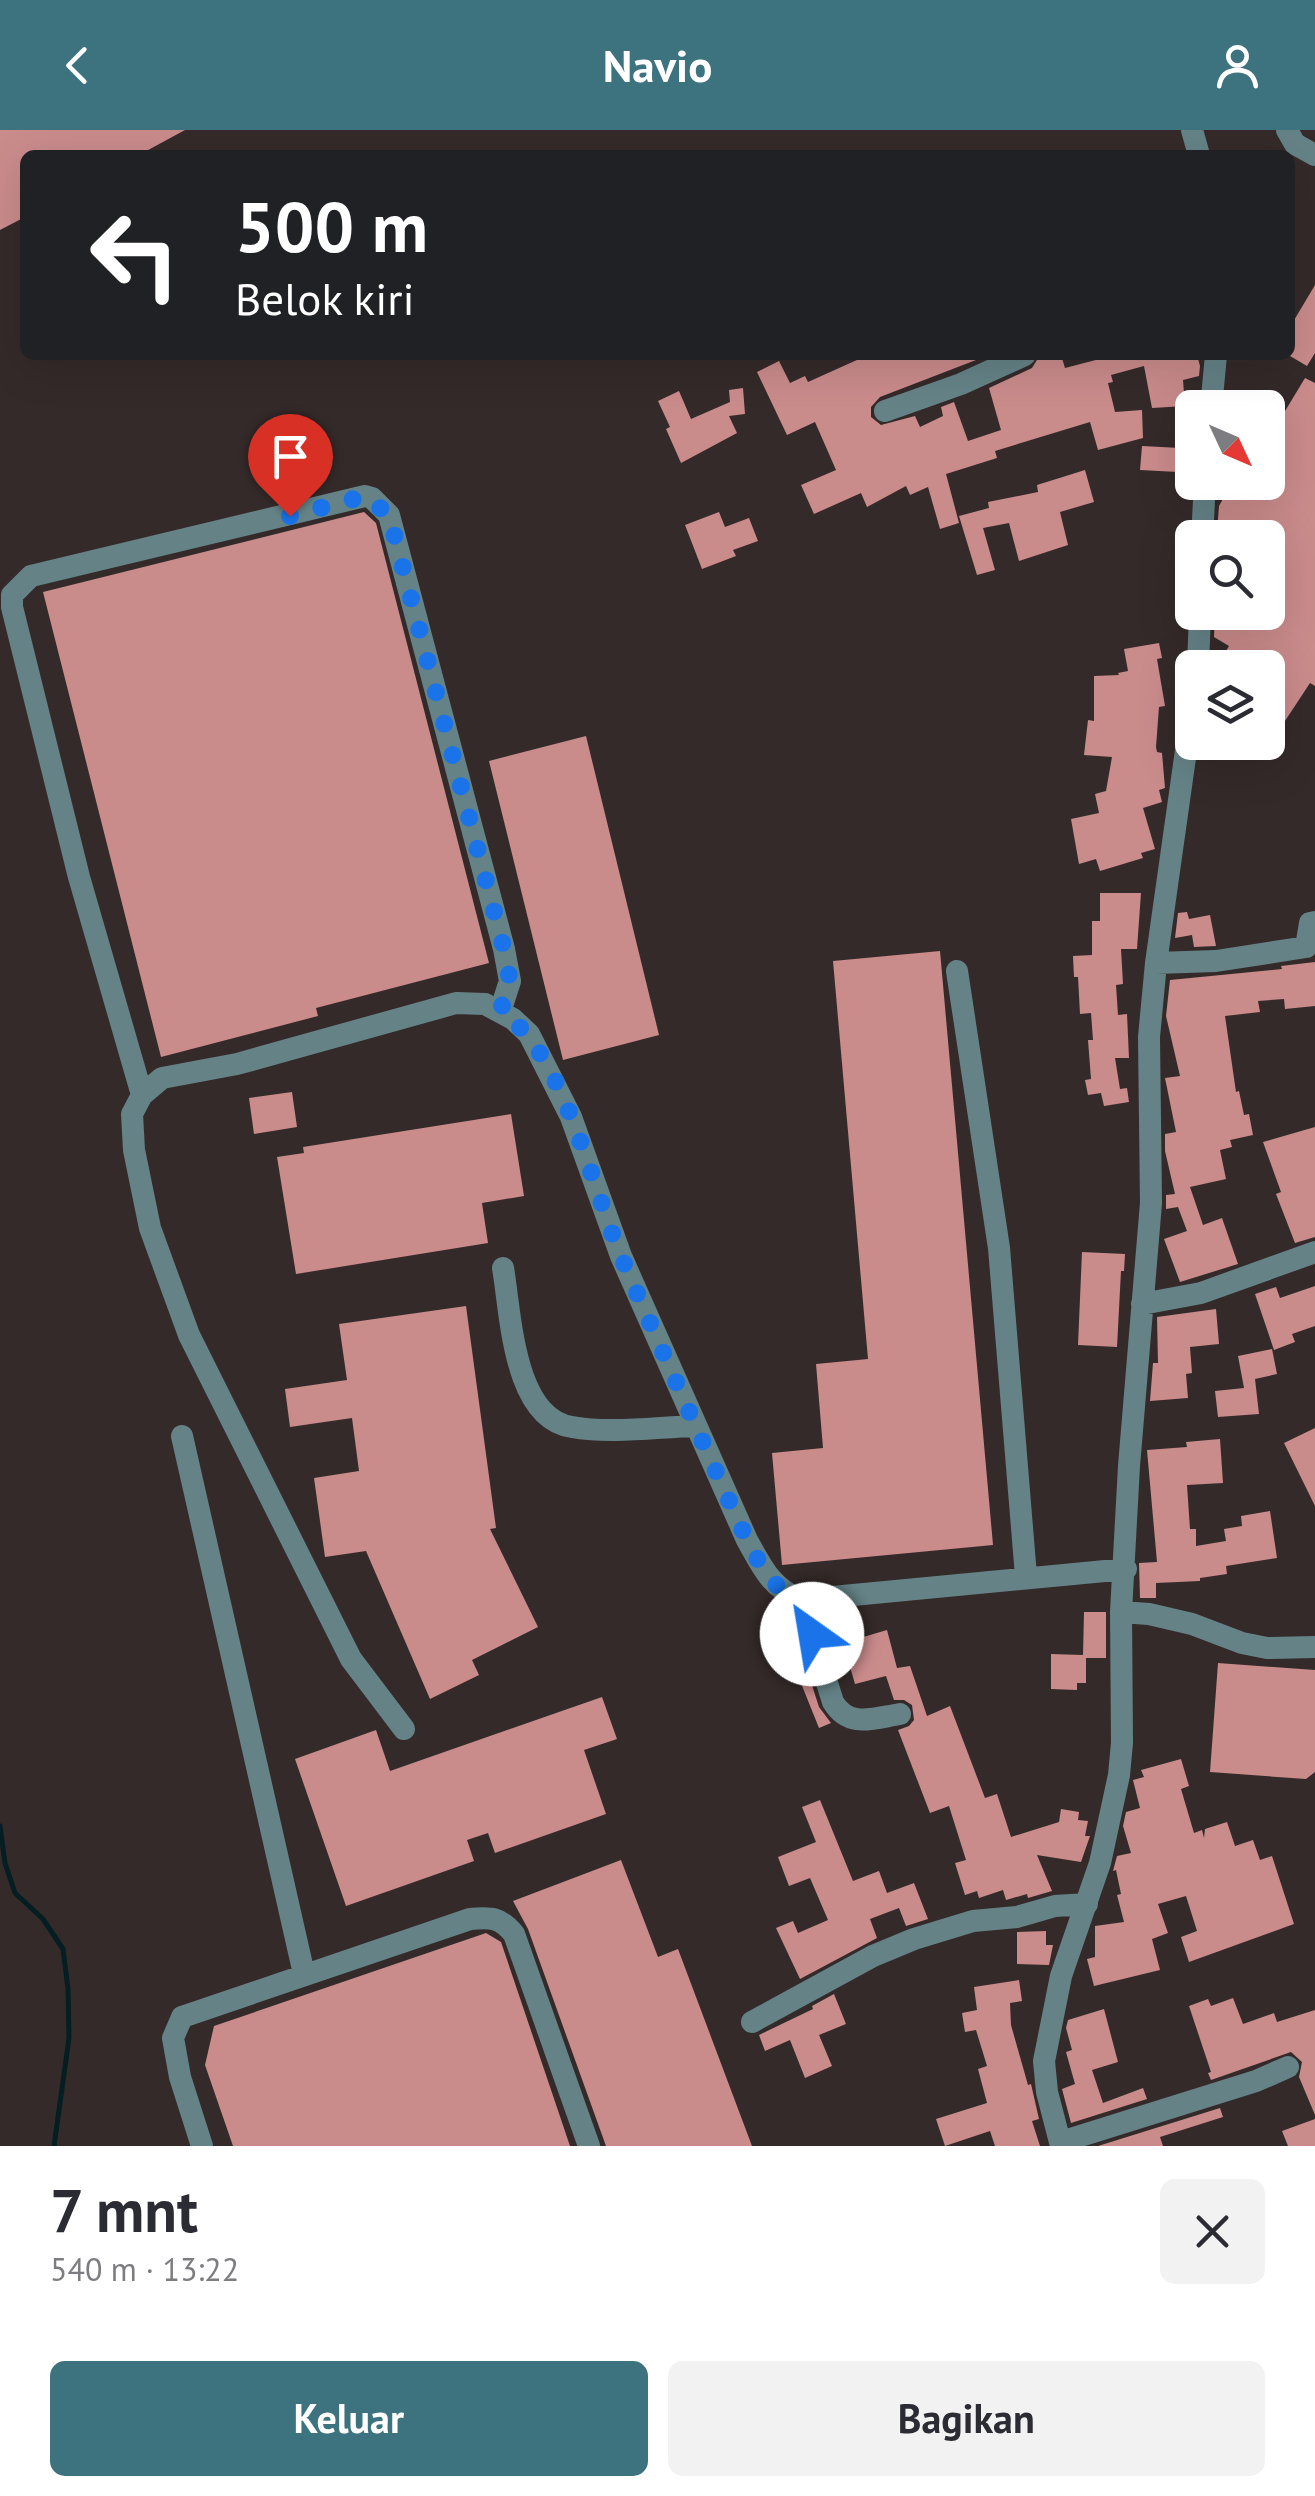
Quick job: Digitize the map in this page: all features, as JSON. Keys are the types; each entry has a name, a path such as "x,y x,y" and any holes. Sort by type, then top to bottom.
{"street":[{"path":"1287,130 1295,144 1315,155"},
{"path":"884,411 1014,360"},
{"path":"1213,390 1216,360"},
{"path":"142,1094 78,877 12,595 32,576 365,496 389,515 499,930 510,981 500,1012"},
{"path":"1185,760 1149,1037 1150,1203 1121,1612 1119,1775 1087,1904 1062,1976 1044,2060 1047,2092 1061,2144 1288,2067"},
{"path":"1156,963 1216,961 1306,947 1310,924 1315,922"},
{"path":"956,971 999,1248 1026,1576"},
{"path":"404,1730 352,1659 188,1335 150,1228 134,1150 132,1114 142,1094 162,1078 237,1064 456,1004 485,1004 529,1034 571,1117 620,1256 747,1540 768,1579 782,1593 800,1600 1126,1569"},
{"path":"1142,1304 1201,1293 1315,1252"},
{"path":"504,1268 522,1373 532,1400 543,1414 572,1427 696,1426"},
{"path":"182,1436 304,1974"},
{"path":"800,1600 840,1713 855,1721 900,1714"},
{"path":"1121,1612 1192,1624 1242,1644 1266,1648 1315,1647"},
{"path":"752,2022 788,2000 914,1939 973,1921 1017,1918 1055,1906 1087,1904"},
{"path":"202,2146 172,2038 182,2017 470,1919 494,1917 514,1934 589,2146"}],"building":[{"path":"0,130 185,130 148,150 20,150 20,220 0,230"},
{"path":"1315,285 1315,353 1307,366 1295,359 1295,319"},
{"path":"857,360 976,360 880,397 871,407 871,417 881,425 915,416 920,427 943,416 941,407 954,402 968,441 1001,430 989,388 1032,368 1037,360 1063,360 1065,368 1096,360 1198,360 1200,366 1199,376 1183,380 1184,390 1175,390 1175,407 1152,408 1144,366 1111,375 1113,382 1108,383 1115,412 1142,410 1143,438 1098,450 1090,422 995,451 997,458 946,474 959,523 940,529 928,487 910,495 906,486 867,507 861,493 814,514 801,485 836,470 815,422 787,435 757,372 779,361 790,383 805,376 808,382"},
{"path":"1305,378 1315,383 1315,686 1310,683 1285,721 1285,650 1227,650 1229,646 1214,637 1214,630 1285,630 1285,520 1218,520 1222,500 1285,500 1285,411"},
{"path":"743,388 745,414 729,416 737,433 681,463 658,401 679,391 691,419 730,402 729,390"},
{"path":"1142,446 1175,448 1175,472 1140,470"},
{"path":"1085,470 1094,502 1060,512 1068,545 1019,561 1009,523 983,528 995,570 977,575 959,516 989,508 988,502 1038,492 1037,485"},
{"path":"364,512 376,523 489,963 316,1008 318,1016 161,1057 43,592"},
{"path":"719,512 725,527 749,518 758,541 733,550 736,556 702,569 685,525"},
{"path":"1159,643 1162,658 1157,659 1165,706 1159,707 1156,747 1162,753 1165,788 1159,790 1162,802 1143,808 1155,849 1141,853 1143,858 1100,871 1096,859 1079,864 1071,819 1099,813 1095,794 1106,791 1112,757 1084,755 1088,720 1094,721 1094,676 1128,671 1124,649"},
{"path":"586,736 659,1035 563,1060 489,761"},
{"path":"1100,893 1141,893 1137,949 1121,949 1123,984 1116,985 1118,1015 1127,1014 1129,1058 1115,1058 1120,1089 1127,1088 1129,1102 1104,1106 1101,1093 1088,1095 1085,1080 1091,1079 1091,1013 1080,1014 1073,956 1092,955 1092,921 1100,921"},
{"path":"1187,912 1189,919 1210,915 1216,946 1194,947 1192,935 1175,938 1178,913"},
{"path":"940,951 993,1545 782,1565 772,1453 823,1448 816,1364 868,1359 833,961"},
{"path":"1315,962 1315,1006 1285,1009 1284,999 1258,1001 1260,1012 1225,1016 1236,1092 1239,1091 1244,1115 1249,1114 1253,1135 1230,1140 1232,1147 1220,1150 1226,1179 1190,1187 1203,1225 1222,1218 1238,1264 1180,1282 1164,1239 1187,1231 1178,1207 1166,1209 1166,1195 1175,1194 1165,1134 1176,1132 1165,1078 1180,1076 1166,1016 1170,980"},
{"path":"292,1092 297,1127 254,1134 249,1098"},
{"path":"511,1114 524,1196 482,1203 488,1243 296,1274 277,1157 304,1153 303,1147"},
{"path":"1315,1127 1315,1237 1295,1243 1276,1194 1281,1192 1263,1142"},
{"path":"1082,1252 1125,1254 1117,1347 1078,1345"},
{"path":"1315,1286 1315,1326 1292,1334 1295,1342 1274,1350 1255,1294 1276,1287 1280,1298"},
{"path":"466,1306 496,1528 490,1529 538,1627 472,1660 479,1675 430,1699 366,1551 325,1557 314,1478 359,1471 352,1418 290,1427 285,1389 347,1380 339,1324"},
{"path":"1216,1309 1219,1344 1190,1347 1192,1373 1186,1374 1188,1398 1150,1401 1153,1363 1158,1363 1157,1317"},
{"path":"1272,1349 1277,1374 1255,1379 1259,1414 1218,1417 1215,1391 1244,1388 1238,1356"},
{"path":"1315,1428 1315,1506 1284,1443"},
{"path":"1220,1439 1223,1483 1187,1485 1190,1529 1196,1529 1196,1546 1226,1541 1224,1529 1242,1526 1241,1516 1270,1511 1277,1558 1226,1566 1227,1574 1200,1581 1156,1583 1156,1598 1140,1598 1139,1563 1157,1562 1147,1450"},
{"path":"1084,1612 1106,1612 1106,1658 1086,1658 1086,1683 1077,1683 1077,1690 1051,1689 1051,1654 1083,1655"},
{"path":"887,1630 897,1668 910,1666 927,1716 950,1706 985,1798 997,1794 1011,1837 1059,1822 1061,1809 1079,1812 1078,1820 1088,1821 1085,1836 1090,1836 1081,1862 1037,1855 1052,1891 1006,1900 1003,1890 979,1898 977,1891 965,1895 955,1863 966,1860 949,1806 930,1813 898,1730 914,1720 912,1705 894,1700 886,1676 855,1684 843,1643"},
{"path":"796,1636 819,1707 831,1723 819,1728 784,1641"},
{"path":"1218,1663 1315,1670 1315,1772 1306,1779 1210,1772"},
{"path":"602,1697 617,1739 584,1750 606,1814 495,1853 488,1833 467,1840 474,1861 346,1906 295,1759 376,1730 390,1771"},
{"path":"1181,1759 1189,1786 1181,1789 1194,1833 1202,1830 1204,1838 1205,1829 1227,1822 1235,1846 1253,1840 1260,1860 1272,1856 1294,1924 1189,1962 1181,1937 1197,1931 1186,1896 1158,1904 1168,1933 1152,1939 1160,1970 1094,1986 1087,1959 1095,1957 1095,1926 1124,1922 1116,1870 1113,1871 1117,1856 1131,1853 1123,1826 1126,1812 1140,1808 1133,1780 1144,1777 1141,1770"},
{"path":"820,1800 853,1881 879,1871 887,1893 914,1883 928,1919 906,1926 899,1908 870,1919 877,1938 800,1979 776,1928 793,1921 798,1933 828,1920 810,1878 789,1886 778,1857 816,1842 802,1807"},
{"path":"621,1860 658,1957 678,1949 752,2146 606,2146 528,1929 513,1901"},
{"path":"1046,1931 1046,1945 1053,1945 1049,1965 1017,1964 1017,1932"},
{"path":"486,1933 501,1942 570,2146 233,2146 205,2065 214,2026"},
{"path":"1019,1980 1022,2001 1010,2003 1011,2025 1028,2085 1031,2084 1039,2119 1032,2121 1040,2146 995,2146 990,2131 945,2146 936,2119 987,2103 978,2069 987,2066 976,2030 965,2032 962,2013 977,2010 974,1987"},
{"path":"834,1994 846,2024 819,2035 832,2066 805,2078 790,2040 765,2051 759,2035 813,2009 812,2006"},
{"path":"1233,1998 1243,2024 1274,2013 1277,2022 1315,2010 1315,2115 1299,2077 1302,2062 1291,2052 1211,2080 1189,2006 1208,1999 1211,2006"},
{"path":"1104,2009 1118,2062 1092,2070 1103,2103 1143,2088 1147,2099 1071,2123 1062,2089 1075,2084 1066,2052 1072,2050 1066,2028 1068,2020"},
{"path":"1220,2108 1223,2117 1160,2137 1163,2146 1098,2146"},
{"path":"1315,2119 1315,2146 1288,2146 1282,2131"}],"waterway":[{"path":"0,1826 5,1863 15,1893 43,1919 63,1949 69,2038 54,2146"}],"route":[{"path":"290,516 365,496 389,515 504,949 510,981 500,1012 529,1034 571,1117 620,1256 747,1540 768,1579 782,1593 800,1600 812,1634"}]}
